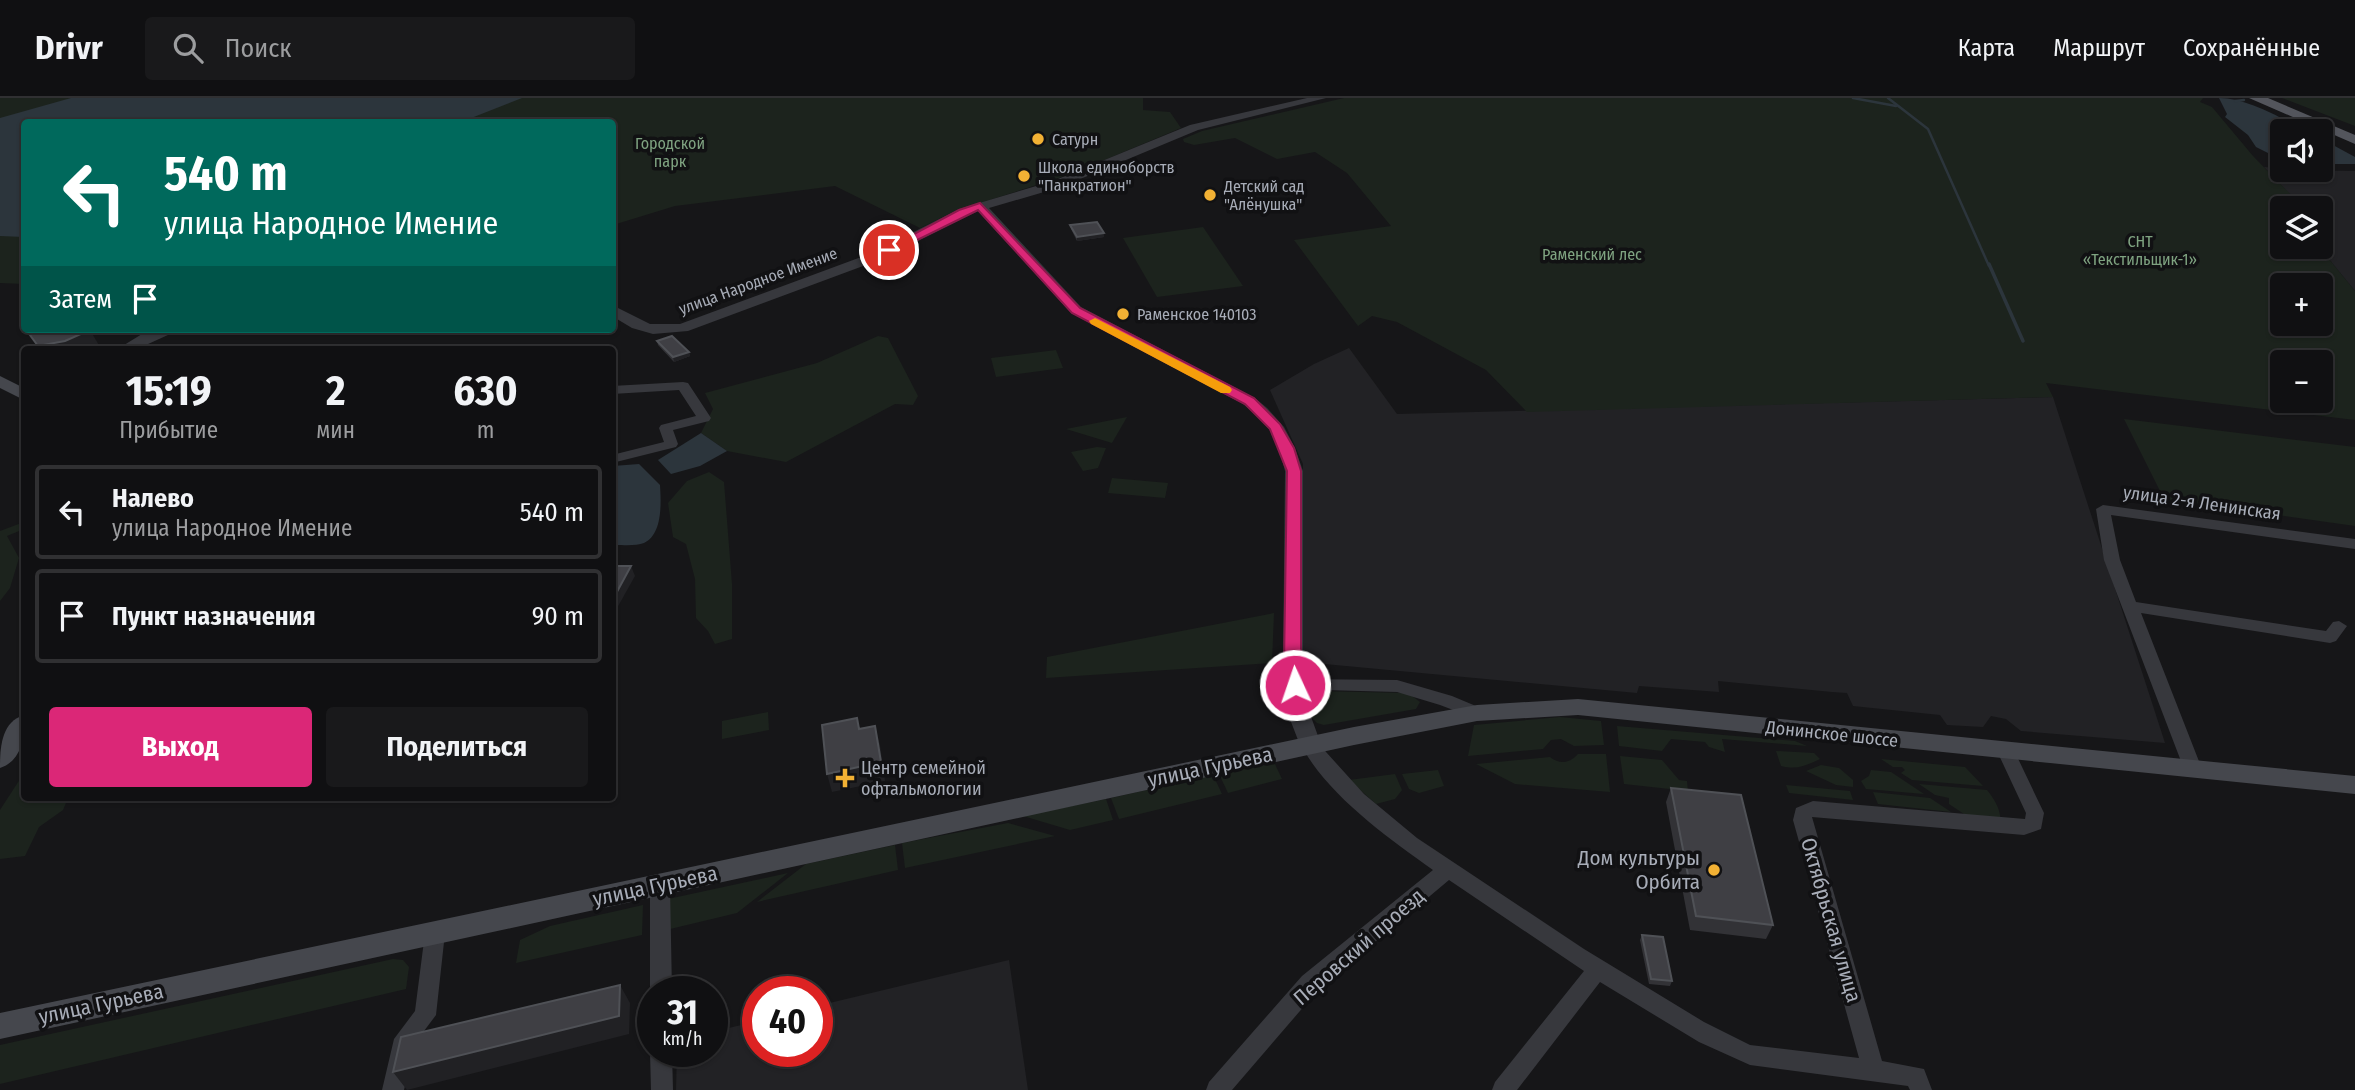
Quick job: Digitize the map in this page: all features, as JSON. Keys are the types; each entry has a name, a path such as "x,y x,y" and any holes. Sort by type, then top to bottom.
{"main road":[{"path":"2256,98 2355,140"},
{"path":"0,381 21,392"},
{"name":"Донинское шоссе","path":"1311,747 1477,713 1578,708 2355,785"},
{"path":"0,759 21,728"},
{"name":"улица Гурьева","path":"0,1026 1311,747"}],"street":[{"name":"улица Народное Имение","path":"616,312 639,327 670,331 701,323 877,256 936,225 980,206 1057,184 1194,127 1321,98"},
{"path":"980,206 1076,310 1250,401 1276,427 1287,448 1294,471 1293,666 1299,714 1311,747 1333,777 1368,810 1447,870 1597,970 1726,1046 1750,1055 1916,1076 1921,1090"},
{"path":"131,346 160,333"},
{"path":"616,390 683,386 704,418 666,428 671,444 616,457"},
{"name":"улица 2-я Ленинская","path":"2193,769 2110,553 2103,509 2355,544"},
{"path":"2130,606 2330,638 2339,626"},
{"path":"1295,685 1397,686 1446,700 1477,713"},
{"name":"Октябрьская улица","path":"1874,1071 1802,821 1803,813 1813,808 1976,825 2024,827 2034,824 2035,813 2006,751"},
{"name":"Перовский проезд","path":"1217,1090 1310,983 1447,870"},
{"path":"660,886 661,976"},
{"path":"393,1090 405,1039 425,1015 435,933"},
{"path":"1503,1090 1597,970"},
{"path":"662,1067 662,1090"}],"shaded area":[{"path":"71,98 522,98 469,119 21,119 21,237 0,236 0,118"},
{"path":"2219,98 2241,101 2284,119 2270,119 2270,154 2256,147 2248,135 2225,117 2227,114"},
{"path":"2333,145 2355,157 2355,164 2333,164"},
{"path":"2333,171 2355,171 2355,291 2329,259 2333,259 2333,196 2291,196 2278,182 2333,182"},
{"path":"1349,348 1397,414 2053,397 2165,743 2021,731 2006,719 1991,716 1983,727 1947,725 1940,715 1853,706 1847,693 1718,681 1719,692 1639,686 1637,693 1303,662 1303,464 1270,390 1314,364"},
{"path":"701,433 727,451 700,466 671,474 658,460"},
{"path":"639,464 660,485 658,525 655,533 644,543 616,545 616,466"},
{"path":"1009,960 1028,1090 676,1090 677,1067 728,1067 728,1028 742,1025 742,1067 833,1067 833,1002"}],"green space":[{"name":"Городской парк","path":"0,98 1143,98 1143,110 1170,112 1181,128 1071,174 955,211 920,228 835,186 675,206 616,224 616,119 21,119 21,284 0,283"},
{"name":"Раменский лес","path":"1344,98 2203,98 2200,102 2212,107 2270,173 2270,182 2278,182 2292,196 2270,196 2270,259 2329,259 2355,291 2355,420 2297,413 2333,413 2333,350 2270,350 2270,410 2046,383 2053,397 1527,412 1486,370 1397,322 1372,316 1358,326 1294,240 1391,226 1347,173 1315,152 1277,159 1235,138 1194,145 1184,142 1183,139 1202,131"},
{"path":"2282,98 2355,98 2355,126"},
{"path":"1203,227 1243,286 1157,297 1123,238"},
{"path":"878,336 888,338 918,396 913,405 895,404 786,462 727,451 701,433 713,409 705,393 817,363"},
{"path":"1056,350 1063,368 996,377 991,358"},
{"path":"1127,417 1112,443 1066,429"},
{"path":"2124,419 2355,447 2355,526 2164,499"},
{"path":"1106,448 1098,468 1083,471 1071,452"},
{"path":"709,472 724,482 732,584 732,639 715,644 696,618 695,579 686,544 673,537 668,503 687,481"},
{"path":"1112,478 1168,483 1165,498 1108,493"},
{"path":"21,523 21,530 7,536 19,558 10,588 0,601 0,531"},
{"path":"1274,613 1272,663 1046,678 1047,657"},
{"path":"1315,691 1408,693 1420,702 1416,709 1324,725 1317,723 1310,716 1309,696"},
{"path":"768,712 769,730 722,739 722,721"},
{"path":"1560,717 1601,721 1604,745 1574,746 1561,739 1551,740 1543,749 1468,756 1474,725"},
{"path":"1617,726 1795,741 1807,746 1722,739 1725,752 1709,747 1705,742 1671,739 1662,751 1619,746"},
{"path":"1776,751 1814,753 1820,759 1801,767 1781,766"},
{"path":"1578,754 1606,754 1610,792 1515,784 1476,764 1550,757 1565,762"},
{"path":"1620,756 1662,760 1679,780 1687,781 1688,791 1624,784"},
{"path":"1881,759 1965,767 1983,786 1912,780 1901,773 1905,770 1902,767 1893,767"},
{"path":"1274,762 1282,779 1228,793 1219,774"},
{"path":"1821,765 1839,768 1853,780 1853,787 1836,785 1806,771"},
{"path":"1438,770 1444,786 1419,793 1409,789 1402,774"},
{"path":"1871,770 1891,772 1924,794 1866,789 1861,781 1869,776"},
{"path":"1395,774 1402,790 1395,799 1376,804 1349,780"},
{"path":"1213,775 1222,794 1119,819 1111,798"},
{"path":"21,778 21,801 67,801 63,810 39,827 25,856 0,859 0,810"},
{"path":"1919,784 1987,790 1997,806 2000,824 1976,822 1949,804 1949,798 1935,795"},
{"path":"1786,785 1850,791 1853,800 1789,793"},
{"path":"1873,792 1930,798 1951,812 1878,804"},
{"path":"1106,799 1113,820 1070,830 1023,816"},
{"path":"1008,823 1055,836 905,868 902,843"},
{"path":"895,845 898,870 757,902 806,864"},
{"path":"788,873 737,913 666,930 668,899"},
{"path":"643,905 642,935 516,963 520,940 550,926"},
{"path":"393,959 403,960 409,967 406,989 0,1084 0,1045"}],"building":[{"path":"1097,222 1104,233 1077,237 1070,225"},
{"path":"83,333 65,341 38,346 30,335"},
{"path":"672,336 689,352 673,357 657,341"},
{"path":"616,566 631,566 616,594"},
{"path":"857,718 859,729 875,726 881,762 827,774 822,725"},
{"name":"Дом культуры Орбита","path":"1671,788 1741,795 1773,925 1696,916"},
{"path":"1642,935 1663,937 1672,981 1651,979"},
{"path":"620,985 619,1016 393,1072 401,1037"}],"waterway":[{"path":"1853,98 1896,106"},
{"path":"1888,98 1928,129 1989,266"},
{"path":"2235,101 2244,100"},
{"path":"1989,264 2023,341"}],"slow traffic":[{"path":"1095,321 1226,390"}],"place":[{"name":"Сатурн","path":"1038,139"},
{"name":"Школа единоборств \"Панкратион\"","path":"1024,176"},
{"name":"Детский сад \"Алёнушка\"","path":"1210,195"},
{"name":"Раменское 140103","path":"1123,314"},
{"name":"Центр семейной офтальмологии","path":"845,778"},
{"name":"Дом культуры Орбита","path":"1714,870"}],"route":[{"path":"889,250 980,206 1076,310 1250,401 1276,427 1287,448 1294,471 1295,685"}],"park label":[{"name":"СНТ «Текстильщик-1»","path":"2140,250"}]}
